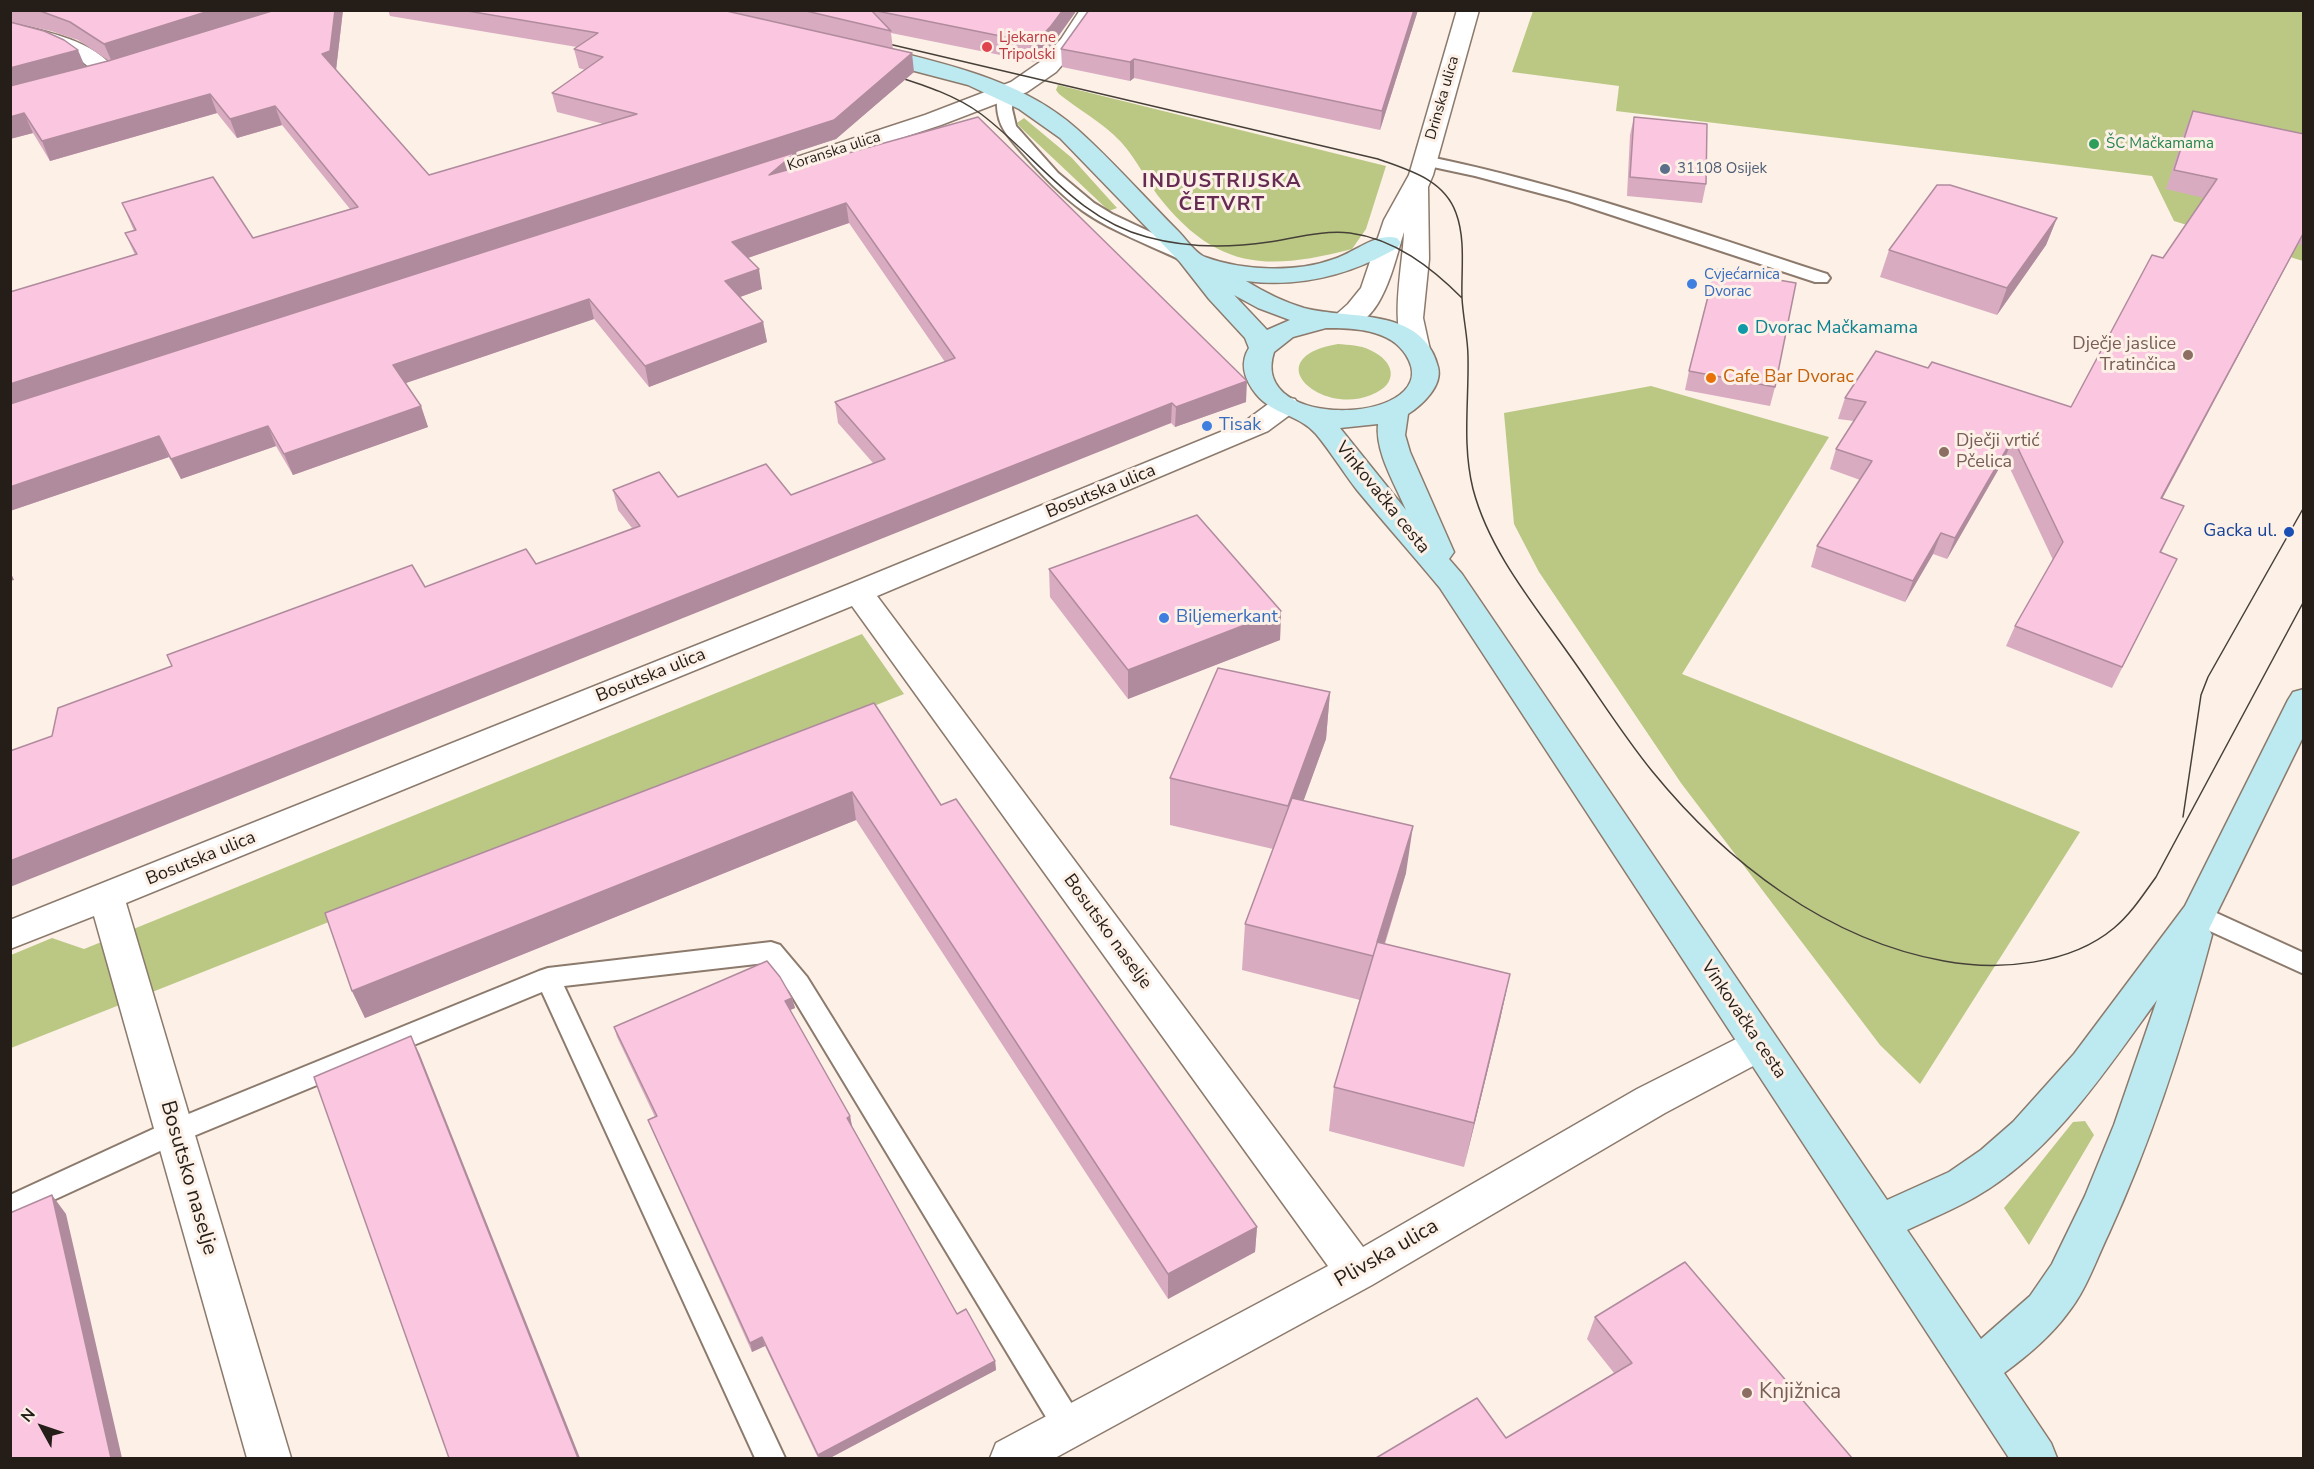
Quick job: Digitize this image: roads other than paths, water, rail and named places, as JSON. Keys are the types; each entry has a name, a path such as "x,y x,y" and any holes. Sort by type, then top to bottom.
{"main road":[{"path":"843,46 962,75 1005,93 1047,117 1075,138 1195,261 1218,294 1257,335 1262,347"},
{"path":"1195,261 1251,274 1293,276 1349,264 1388,243"},
{"path":"1195,261 1288,313 1379,326 1394,333 1417,351 1425,363 1425,377 1420,390 1410,401 1394,411 1375,417 1355,419 1312,416 1285,405 1268,393 1258,378 1256,362 1262,347 1278,334 1300,324 1334,320"},
{"name":"Vinkovačka cesta","path":"1394,411 1391,435 1396,452 1451,581"},
{"name":"Vinkovačka cesta","path":"1312,416 1325,427 1368,484 1451,581 2035,1458"},
{"path":"1878,1224 1963,1184 1995,1162 2026,1134 2088,1065 2199,915 2304,700"},
{"path":"1974,1369 2006,1347 2054,1299 2085,1239 2115,1178 2166,1036 2199,915"}],"street":[{"name":"Koranska ulica","path":"728,186 933,120 1005,93 1036,77 1048,67 1069,43 1091,10"},
{"name":"Drinska ulica","path":"1334,320 1364,305 1372,296 1396,221 1417,186 1468,10"},
{"path":"10,30 54,41 89,56 96,76 129,66"},
{"name":"Drinska ulica","path":"1417,186 1416,259 1410,318 1417,351"},
{"name":"Bosutska ulica","path":"10,935 858,592 1233,437 1258,425 1285,405"},
{"name":"Bosutsko naselje","path":"858,592 1357,1272"},
{"name":"Bosutsko naselje","path":"106,897 269,1458"},
{"name":"Plivska ulica","path":"1012,1458 1357,1272 1651,1101 1759,1045"}],"lane":[{"path":"1005,93 1004,109 1008,127 1052,176 1088,207 1106,218 1195,261"},
{"path":"1425,161 1479,171 1560,193 1821,278"},
{"path":"2199,915 2304,964"},
{"path":"10,1208 174,1132 548,978 771,952 798,984 1069,1427"},
{"path":"548,978 770,1458"}],"tram line":[{"path":"876,41 1378,159 1424,177 1443,192 1456,213 1461,234 1462,298"},
{"path":"889,74 936,90 971,107 1078,201 1121,228 1162,241 1208,246 1254,244 1330,233 1366,236 1397,248 1425,265 1462,298"},
{"path":"1462,298 1468,350 1467,440 1473,489 1490,533 1526,595 1652,771 1712,836 1746,866 1820,916 1859,935 1901,951 1965,964 2010,965 2033,962 2077,950 2120,923 2156,877 2304,601"},
{"path":"2183,817 2201,695 2208,677 2304,507"}],"place":[{"name":"Ljekarne Tripolski","path":"987,47"},
{"name":"ŠC Mačkamama","path":"2094,144"},
{"name":"31108 Osijek","path":"1665,169"},
{"name":"Cvjećarnica Dvorac","path":"1692,284"},
{"name":"Dvorac Mačkamama","path":"1743,329"},
{"name":"Dječje jaslice Tratinčica","path":"2188,355"},
{"name":"Cafe Bar Dvorac","path":"1711,378"},
{"name":"Tisak","path":"1207,426"},
{"name":"Dječji vrtić Pčelica","path":"1944,452"},
{"name":"Gacka ul.","path":"2289,532"},
{"name":"Biljemerkant","path":"1164,618"},
{"name":"Knjižnica","path":"1747,1393"}],"district":[{"name":"INDUSTRIJSKA ČETVRT","path":"1222,194"}]}
